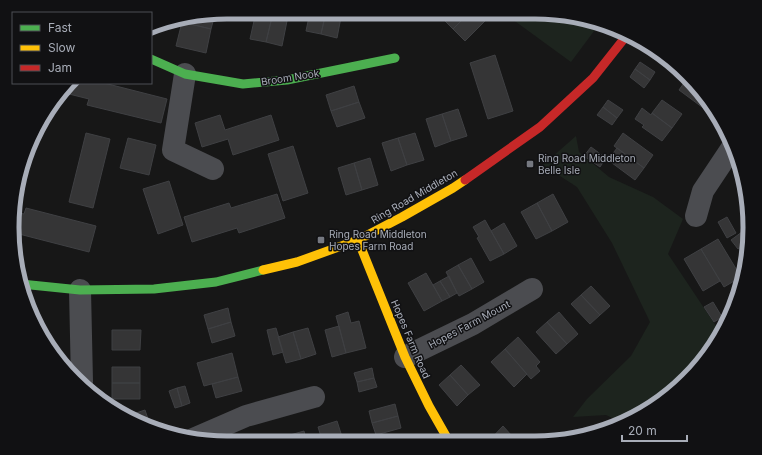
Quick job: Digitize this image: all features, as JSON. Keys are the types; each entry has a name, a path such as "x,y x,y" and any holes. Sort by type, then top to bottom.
{"street":[{"name":"Ring Road Middleton","path":"27,285 80,290 154,289 216,282 298,262 358,240 453,188 540,127 593,78 624,39"},
{"name":"Broom Nook","path":"152,58 185,74 243,84 287,80 395,58"},
{"path":"185,74 173,150 213,169"},
{"path":"696,216 703,191 729,152"},
{"name":"Hopes Farm Road","path":"358,240 405,358 428,406 446,436"},
{"name":"Hopes Farm Mount","path":"405,358 474,324 532,289"},
{"path":"80,290 82,377"},
{"path":"203,434 246,416 314,397"}],"shaded area":[{"path":"512,19 548,19 575,23 596,28 571,62"},
{"path":"576,136 579,152 609,177 653,197 683,219 668,254 717,328 700,354 682,375 650,401 615,419 606,415 573,417 587,399 631,356 650,322 612,243 577,187 543,165"}],"building":[{"path":"214,19 211,29 187,23"},
{"path":"254,19 272,19 266,42 250,39"},
{"path":"272,19 287,19 282,46 266,42"},
{"path":"309,19 324,19 321,34 306,31"},
{"path":"324,19 341,19 337,38 321,34"},
{"path":"443,19 463,19 453,29"},
{"path":"463,19 486,20 465,41 453,29"},
{"path":"187,23 211,29 206,53 176,46 181,24"},
{"path":"495,55 513,111 488,119 470,63"},
{"path":"640,62 655,72 650,80 635,69"},
{"path":"635,69 650,80 644,88 630,77"},
{"path":"684,82 707,111 679,90"},
{"path":"76,84 108,84 167,99 161,123 87,105 89,99 68,94"},
{"path":"354,86 359,102 331,111 326,95"},
{"path":"608,100 623,110 617,118 603,107"},
{"path":"662,100 682,114 672,128 652,113"},
{"path":"359,102 365,118 337,127 331,111"},
{"path":"603,107 617,118 612,125 597,115"},
{"path":"642,108 651,115 652,113 672,128 662,141 642,127 644,125 635,119"},
{"path":"458,109 467,136 451,141 442,114"},
{"path":"442,114 451,141 435,147 426,119"},
{"path":"220,115 225,130 271,115 279,140 233,155 228,139 202,147 195,123"},
{"path":"86,133 110,139 93,208 69,202"},
{"path":"415,133 424,160 407,165 398,138"},
{"path":"623,133 653,155 644,168 614,146"},
{"path":"128,138 156,145 149,175 120,168"},
{"path":"398,138 407,165 391,171 382,143"},
{"path":"293,146 308,193 283,201 268,154"},
{"path":"591,147 606,158 600,167 584,156"},
{"path":"617,148 644,168 635,180 608,160"},
{"path":"370,158 378,185 362,190 354,163"},
{"path":"354,163 362,190 346,195 338,168"},
{"path":"169,181 183,225 158,234 143,189"},
{"path":"277,194 285,218 239,233 237,228 192,242 184,217 229,203 231,208"},
{"path":"553,194 568,222 552,231 537,203"},
{"path":"537,203 552,231 536,239 521,212"},
{"path":"26,208 96,226 89,252 19,234 19,213 24,214"},
{"path":"727,217 736,233 727,238 718,222"},
{"path":"485,220 504,254 490,261 477,238 479,237 473,227"},
{"path":"504,223 517,246 504,254 491,231"},
{"path":"743,231 742,246 738,249 731,240"},
{"path":"718,239 738,272 736,280 724,287 701,249"},
{"path":"701,249 720,281 703,291 684,259"},
{"path":"471,258 484,282 472,289 458,265"},
{"path":"458,265 472,289 459,296 446,272"},
{"path":"426,273 442,301 424,311 408,283"},
{"path":"449,276 457,293 450,297 440,281"},
{"path":"440,281 450,297 442,301 433,285"},
{"path":"591,286 610,306 600,315 581,295"},
{"path":"581,295 600,315 590,324 571,304"},
{"path":"713,302 722,317 714,322 704,307"},
{"path":"228,308 231,322 208,329 204,315"},
{"path":"348,312 351,323 359,321 366,348 346,353 336,316"},
{"path":"559,312 578,334 567,344 547,322"},
{"path":"231,322 235,336 212,343 208,329"},
{"path":"547,322 567,344 556,354 536,332"},
{"path":"339,326 346,353 332,357 325,330"},
{"path":"276,328 283,352 273,355 267,330"},
{"path":"308,328 316,354 301,359 293,332"},
{"path":"112,330 141,330 140,350 112,350"},
{"path":"293,332 301,359 286,363 278,337"},
{"path":"518,337 540,362 536,366 540,371 531,379 505,349"},
{"path":"505,349 527,374 514,387 491,362"},
{"path":"232,353 238,377 204,386 197,363"},
{"path":"461,365 480,385 468,395 450,375"},
{"path":"112,367 140,367 140,383 112,383"},
{"path":"372,368 374,378 357,382 354,373"},
{"path":"450,375 468,395 457,406 439,385"},
{"path":"238,377 242,391 216,398 212,384"},
{"path":"374,378 377,387 359,392 357,382"},
{"path":"112,383 140,383 140,399 112,399"},
{"path":"185,386 190,403 182,406 177,388"},
{"path":"177,388 182,406 175,408 169,391"},
{"path":"395,404 398,416 372,423 369,411"},
{"path":"145,410 148,420 135,414"},
{"path":"398,416 401,428 376,435 372,423"},
{"path":"337,421 342,436 321,436 318,427"},
{"path":"503,426 512,436 494,436"},
{"path":"304,431 305,436 290,436"}],"traffic: fast":[{"path":"152,59 185,74 243,84 287,80 395,58"},
{"path":"27,285 80,290 154,289 216,282 263,270"}],"traffic: slow":[{"path":"263,270 297,262 358,240 402,217 465,180"},
{"path":"358,240 405,357 429,406 446,436"}],"traffic: jam":[{"path":"465,180 540,127 593,78 624,39"}],"place":[{"name":"Ring Road Middleton Belle Isle","path":"530,164"},
{"name":"Ring Road Middleton Hopes Farm Road","path":"321,240"}]}
